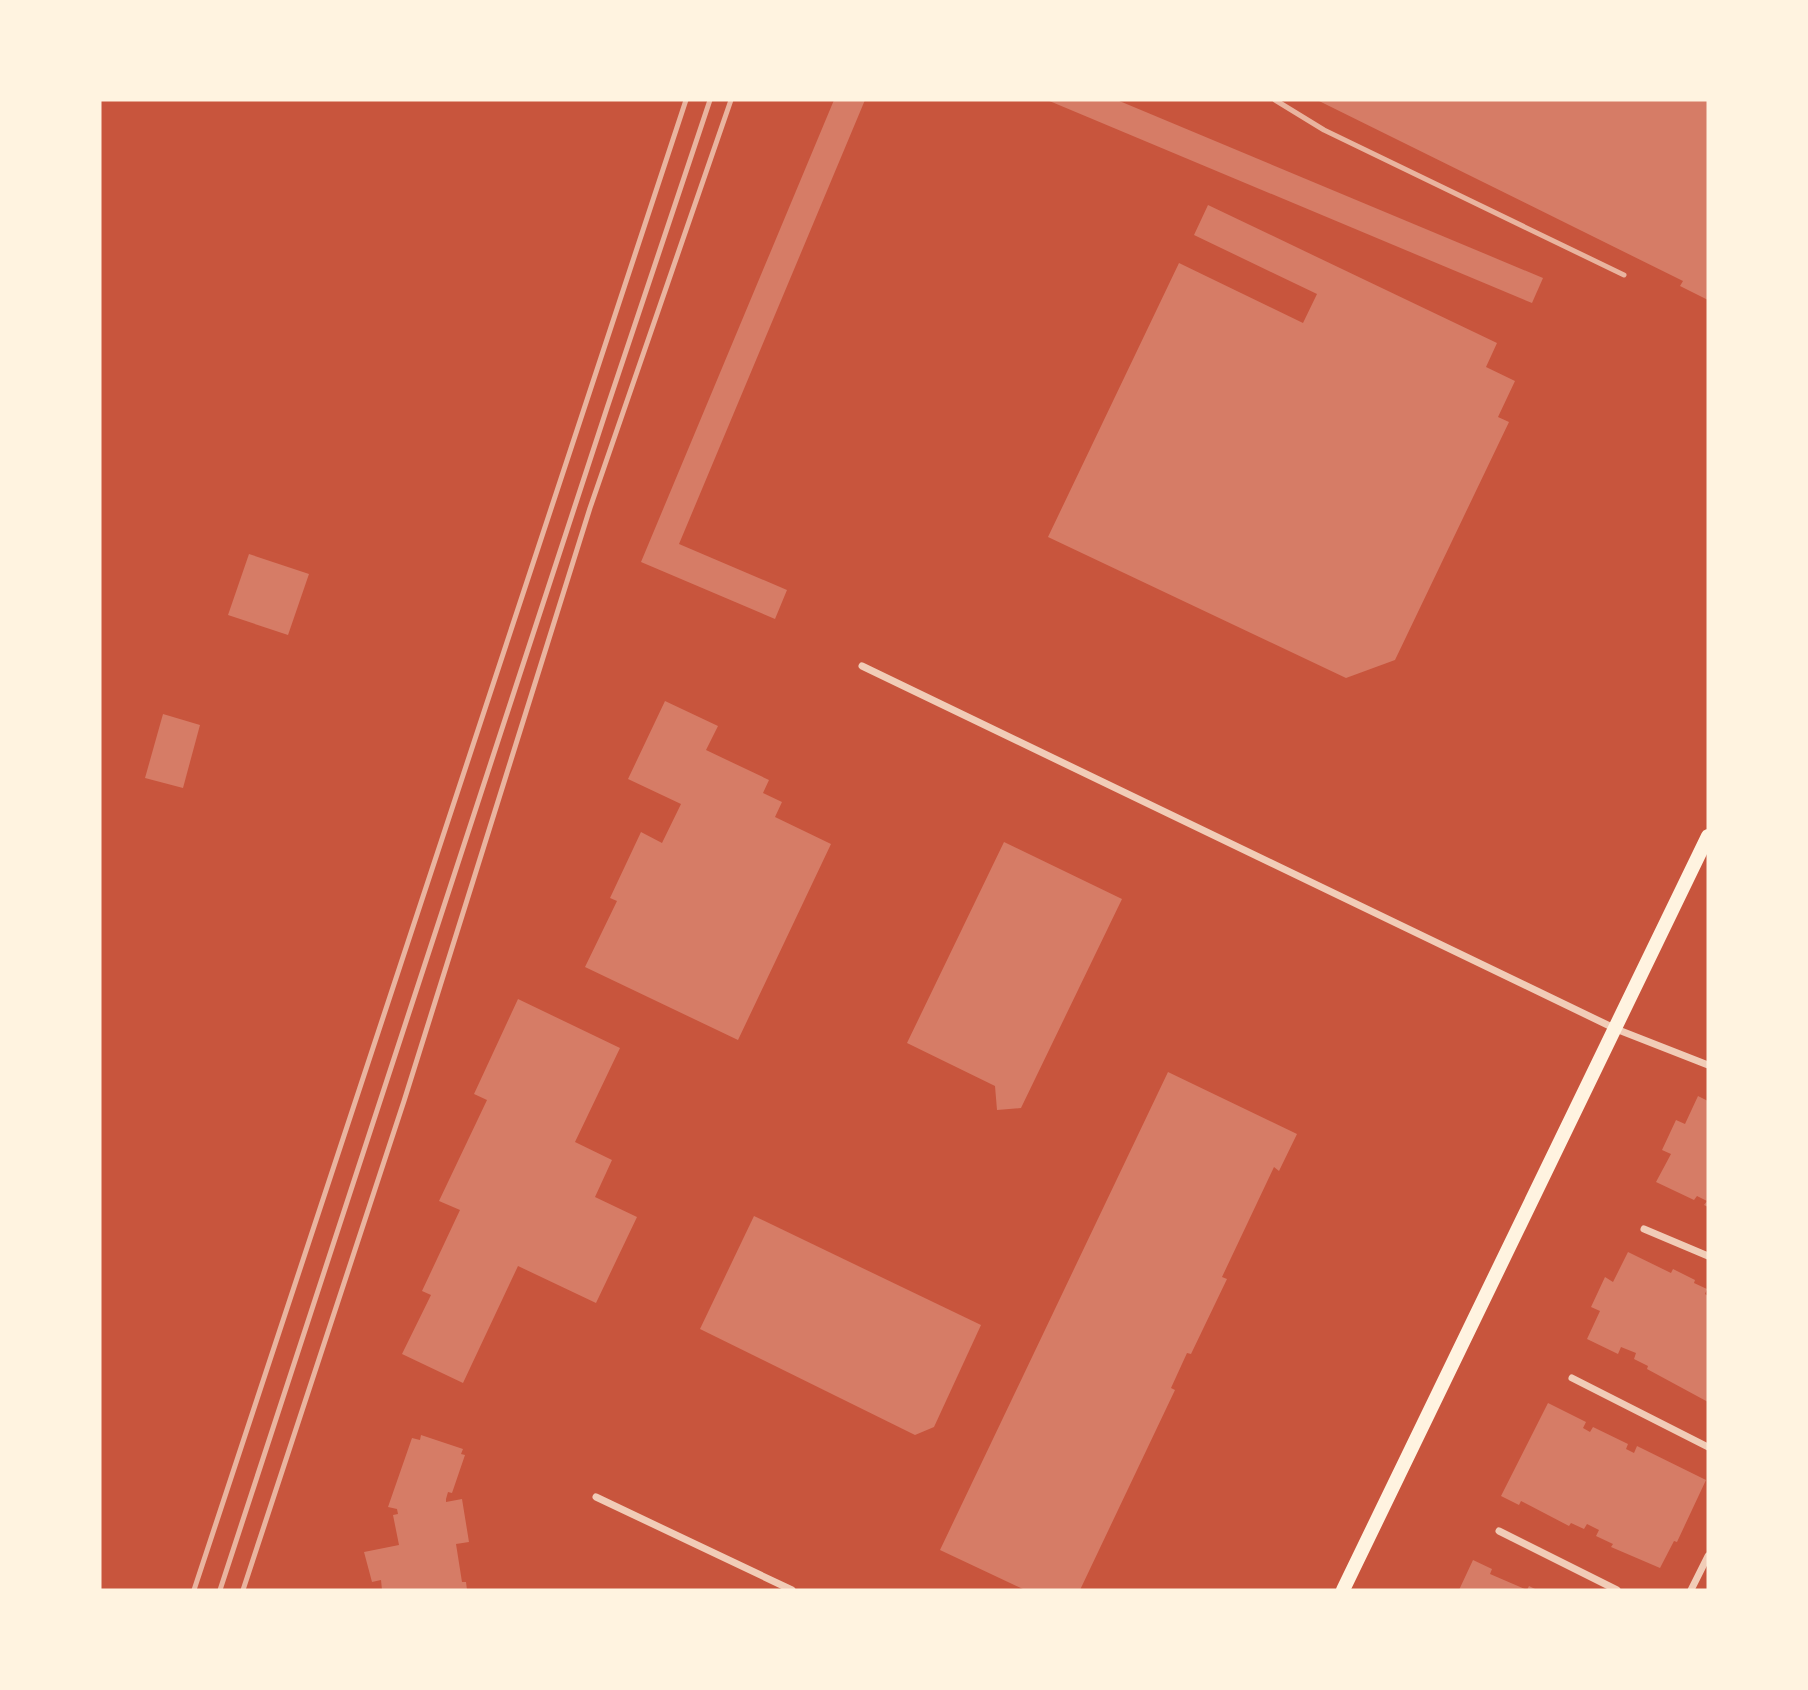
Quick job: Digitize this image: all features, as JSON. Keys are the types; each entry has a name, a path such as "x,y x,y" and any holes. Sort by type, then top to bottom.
{"main road":[{"path":"1343,1590 1708,836"}],"street":[{"path":"862,666 1616,1028 1708,1065"},
{"path":"1644,1229 1708,1256"},
{"path":"1572,1378 1708,1447"},
{"path":"596,1497 792,1590"},
{"path":"1499,1531 1617,1590"},
{"path":"1691,1590 1708,1556"}],"building":[{"path":"834,100 865,100 679,544 787,590 775,619 641,562"},
{"path":"1047,100 1117,100 1543,278 1532,303"},
{"path":"1317,100 1708,100 1708,300 1680,286 1683,281"},
{"path":"1208,205 1497,343 1486,367 1515,381 1498,417 1509,422 1395,660 1346,678 1048,537 1179,263 1303,323 1317,294 1194,235"},
{"path":"249,554 309,574 288,635 228,615"},
{"path":"665,701 718,726 706,750 769,780 763,793 782,802 775,817 831,844 738,1040 585,967 617,901 610,898 641,832 662,843 681,804 628,779"},
{"path":"163,714 200,725 183,788 145,778"},
{"path":"1004,842 1122,899 1021,1108 997,1110 995,1086 907,1043"},
{"path":"518,999 620,1048 575,1142 612,1160 595,1197 637,1217 596,1303 518,1266 463,1383 402,1354 431,1295 422,1291 460,1210 439,1201 487,1100 474,1094"},
{"path":"1168,1072 1297,1134 1279,1171 1274,1167 1222,1277 1227,1279 1191,1354 1187,1353 1171,1388 1175,1390 1080,1590 1025,1590 940,1550"},
{"path":"1698,1096 1708,1101 1708,1207 1704,1205 1707,1201 1697,1196 1694,1200 1656,1182 1671,1154 1662,1150 1676,1120 1685,1124"},
{"path":"754,1216 981,1325 934,1427 915,1435 700,1329"},
{"path":"1628,1252 1671,1273 1673,1269 1707,1289 1708,1402 1647,1369 1648,1366 1634,1359 1636,1353 1621,1347 1618,1354 1587,1339 1600,1311 1591,1307 1605,1277 1613,1282"},
{"path":"1548,1403 1586,1422 1583,1428 1590,1432 1593,1427 1628,1444 1626,1449 1634,1453 1637,1446 1706,1480 1677,1542 1674,1541 1660,1568 1611,1547 1613,1544 1596,1536 1599,1530 1587,1524 1584,1529 1571,1523 1569,1526 1521,1501 1519,1505 1501,1496"},
{"path":"421,1435 463,1449 461,1454 465,1455 452,1493 448,1492 446,1502 462,1499 469,1542 456,1544 462,1582 466,1582 467,1590 382,1590 381,1580 372,1582 364,1552 399,1545 393,1515 398,1514 397,1509 388,1507 412,1438 420,1440"},
{"path":"1473,1560 1492,1569 1490,1574 1527,1590 1459,1590"}],"railway":[{"path":"194,1590 686,100"},
{"path":"220,1590 710,100"},
{"path":"243,1590 404,1101 590,508 731,100"},
{"path":"1275,100 1324,130 1624,275"}]}
